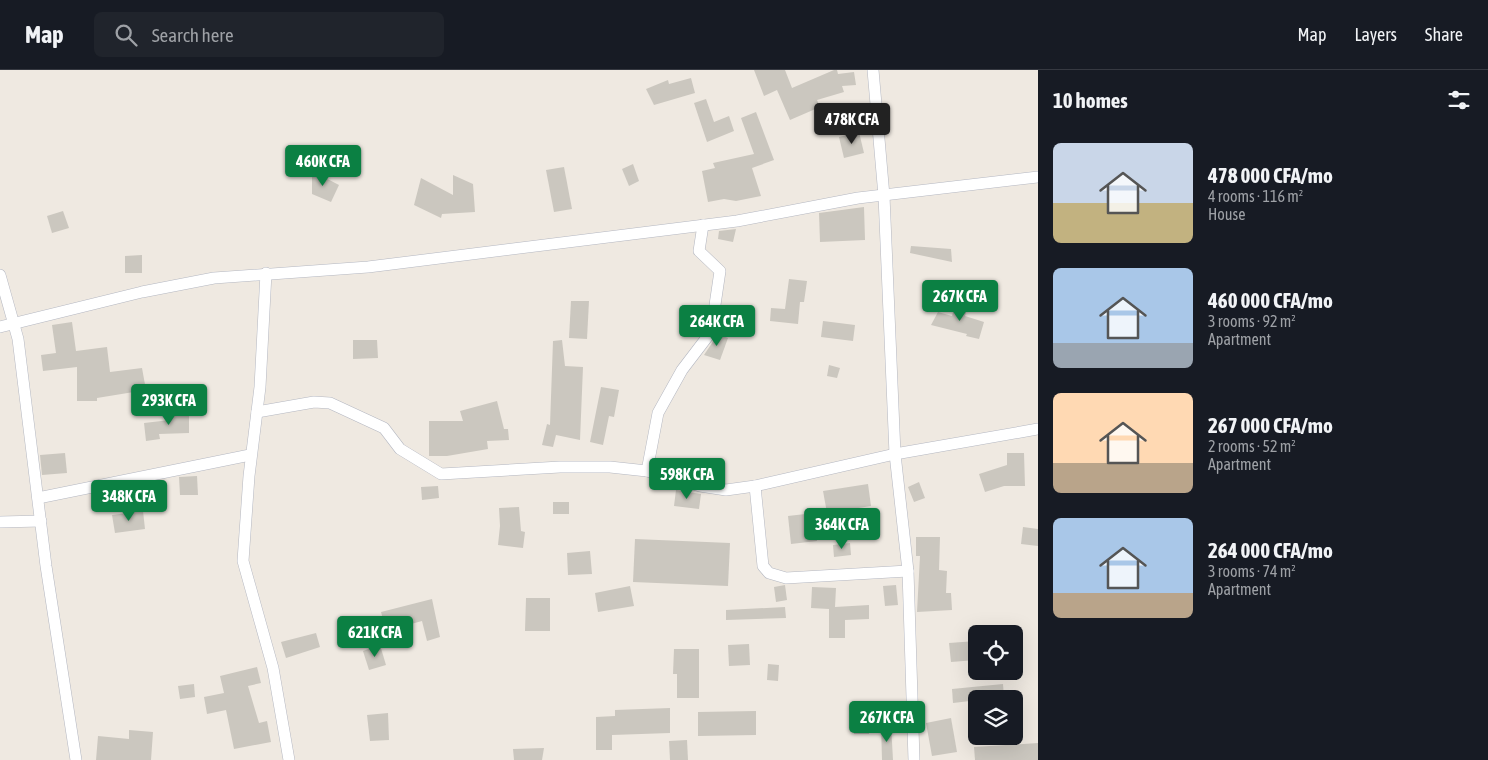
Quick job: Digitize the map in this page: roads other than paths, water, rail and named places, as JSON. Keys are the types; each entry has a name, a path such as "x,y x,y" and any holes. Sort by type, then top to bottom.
{"street":[{"path":"873,70 884,196 895,454 908,571 914,760"},
{"path":"0,328 142,292 214,278 368,267 737,221 812,205 1038,176"},
{"path":"647,471 658,413 682,370 710,332 720,271 699,251 703,225"},
{"path":"266,273 257,412 250,455 243,561 273,668 289,760"},
{"path":"0,275 15,324 24,382 47,576 76,760"},
{"path":"257,412 314,402 330,403 384,428 400,449 441,474 560,467 610,467 647,471 700,486 726,490 755,486 895,454 1038,429"},
{"path":"38,498 250,455"},
{"path":"755,486 763,566 769,573 786,578 908,571"},
{"path":"0,522 41,521"}]}
